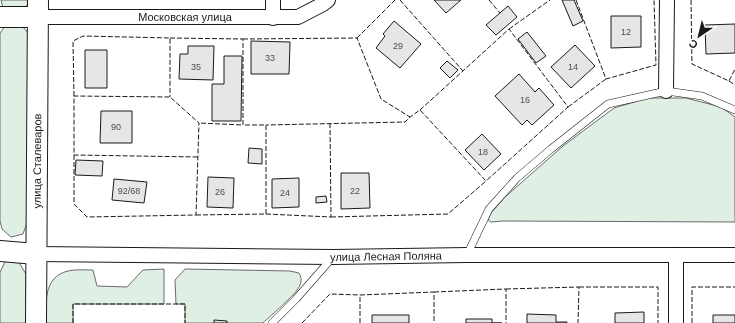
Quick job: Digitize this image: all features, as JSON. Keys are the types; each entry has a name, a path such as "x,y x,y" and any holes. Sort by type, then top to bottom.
{"main road":[{"path":"0,17 38,9"},
{"name":"улица Сталеваров","path":"36,323 38,9"},
{"path":"0,251 36,254"}],"street":[{"path":"273,0 273,18"},
{"name":"Московская улица","path":"38,9 273,18 298,17 328,0"},
{"path":"666,91 667,0"},
{"name":"улица Лесная Поляна","path":"36,254 333,257 467,255 735,255"},
{"path":"676,255 676,323"}],"lane":[{"path":"467,255 489,209 517,178 608,104 666,91 702,96 735,110"},
{"path":"272,323 296,300 333,257"}],"green space":[{"path":"1,0 30,0 24,10 3,8"},
{"path":"6,25 21,25 31,36 27,223 23,234 11,237 2,229 0,221 0,33"},
{"path":"648,98 686,98 721,107 735,117 735,222 491,222 488,220 491,213 505,197 563,146 614,108"},
{"path":"6,260 18,261 26,274 26,323 0,323 0,272"},
{"path":"164,269 164,304 73,304 73,323 46,323 46,299 50,285 60,274 71,270 93,270 97,286 127,287 143,270"},
{"path":"185,269 290,271 299,273 301,282 294,294 263,323 185,323 185,304 176,304 175,280"}],"building":[{"path":"434,0 461,0 446,13"},
{"path":"562,0 574,0 583,21 573,26"},
{"path":"508,6 517,17 496,35 486,25"},
{"path":"611,16 641,16 641,47 611,48"},
{"path":"394,21 421,44 400,68 376,48 385,36 383,34"},
{"path":"735,24 735,53 706,54 705,25"},
{"path":"527,32 546,56 536,63 518,39"},
{"path":"251,41 290,42 289,74 251,74"},
{"path":"575,45 595,66 571,88 551,67"},
{"path":"188,46 214,46 213,80 179,79 180,54 188,54"},
{"path":"85,50 107,50 107,88 85,88"},
{"path":"224,56 242,56 241,121 212,121 212,84 224,84"},
{"path":"447,61 458,70 450,78 440,68"},
{"path":"519,74 535,92 539,88 554,105 532,125 527,120 522,125 495,96"},
{"path":"101,111 132,111 132,143 100,143"},
{"path":"482,134 501,154 484,170 465,150"},
{"path":"249,148 262,149 262,164 248,163"},
{"path":"76,160 103,161 102,176 75,175"},
{"path":"341,173 369,173 370,208 341,209"},
{"path":"208,177 234,178 233,208 207,207"},
{"path":"299,178 299,207 272,208 272,179"},
{"path":"114,179 147,182 144,203 112,200"},
{"path":"326,196 327,202 316,203 316,197"},
{"path":"644,312 644,323 615,323 615,313"},
{"path":"527,314 556,315 556,322 567,323 527,323"},
{"path":"372,315 409,315 409,323 372,323"},
{"path":"713,315 735,315 735,323 713,323"},
{"path":"466,319 492,319 492,323 466,323"},
{"path":"214,320 227,321 227,323 214,323"}],"fence":[{"path":"357,38 395,0"},
{"path":"400,0 463,71"},
{"path":"489,0 500,13"},
{"path":"509,29 550,0"},
{"path":"576,0 606,79 656,65 654,0"},
{"path":"691,0 692,64 729,81 735,69"},
{"path":"420,110 509,29 568,107 486,181"},
{"path":"74,96 73,41 83,36 170,38 170,97"},
{"path":"170,38 243,39 243,125 199,123"},
{"path":"243,39 357,38 381,99 410,117 405,122 266,125"},
{"path":"568,107 606,79"},
{"path":"729,81 735,85"},
{"path":"74,155 74,204 87,217 196,215 199,123 170,97 74,96 74,155 198,157"},
{"path":"331,217 448,214 486,181 420,110 410,117"},
{"path":"266,214 331,217 330,124"},
{"path":"196,215 266,214 266,125 243,125"},
{"path":"579,287 658,287 658,323"},
{"path":"506,289 579,287 578,323"},
{"path":"692,323 692,287 735,287"},
{"path":"434,292 506,289 506,323"},
{"path":"360,323 360,295 434,292 434,323"},
{"path":"302,323 330,294 360,295"},
{"path":"73,323 73,304 185,304 185,323"}]}
